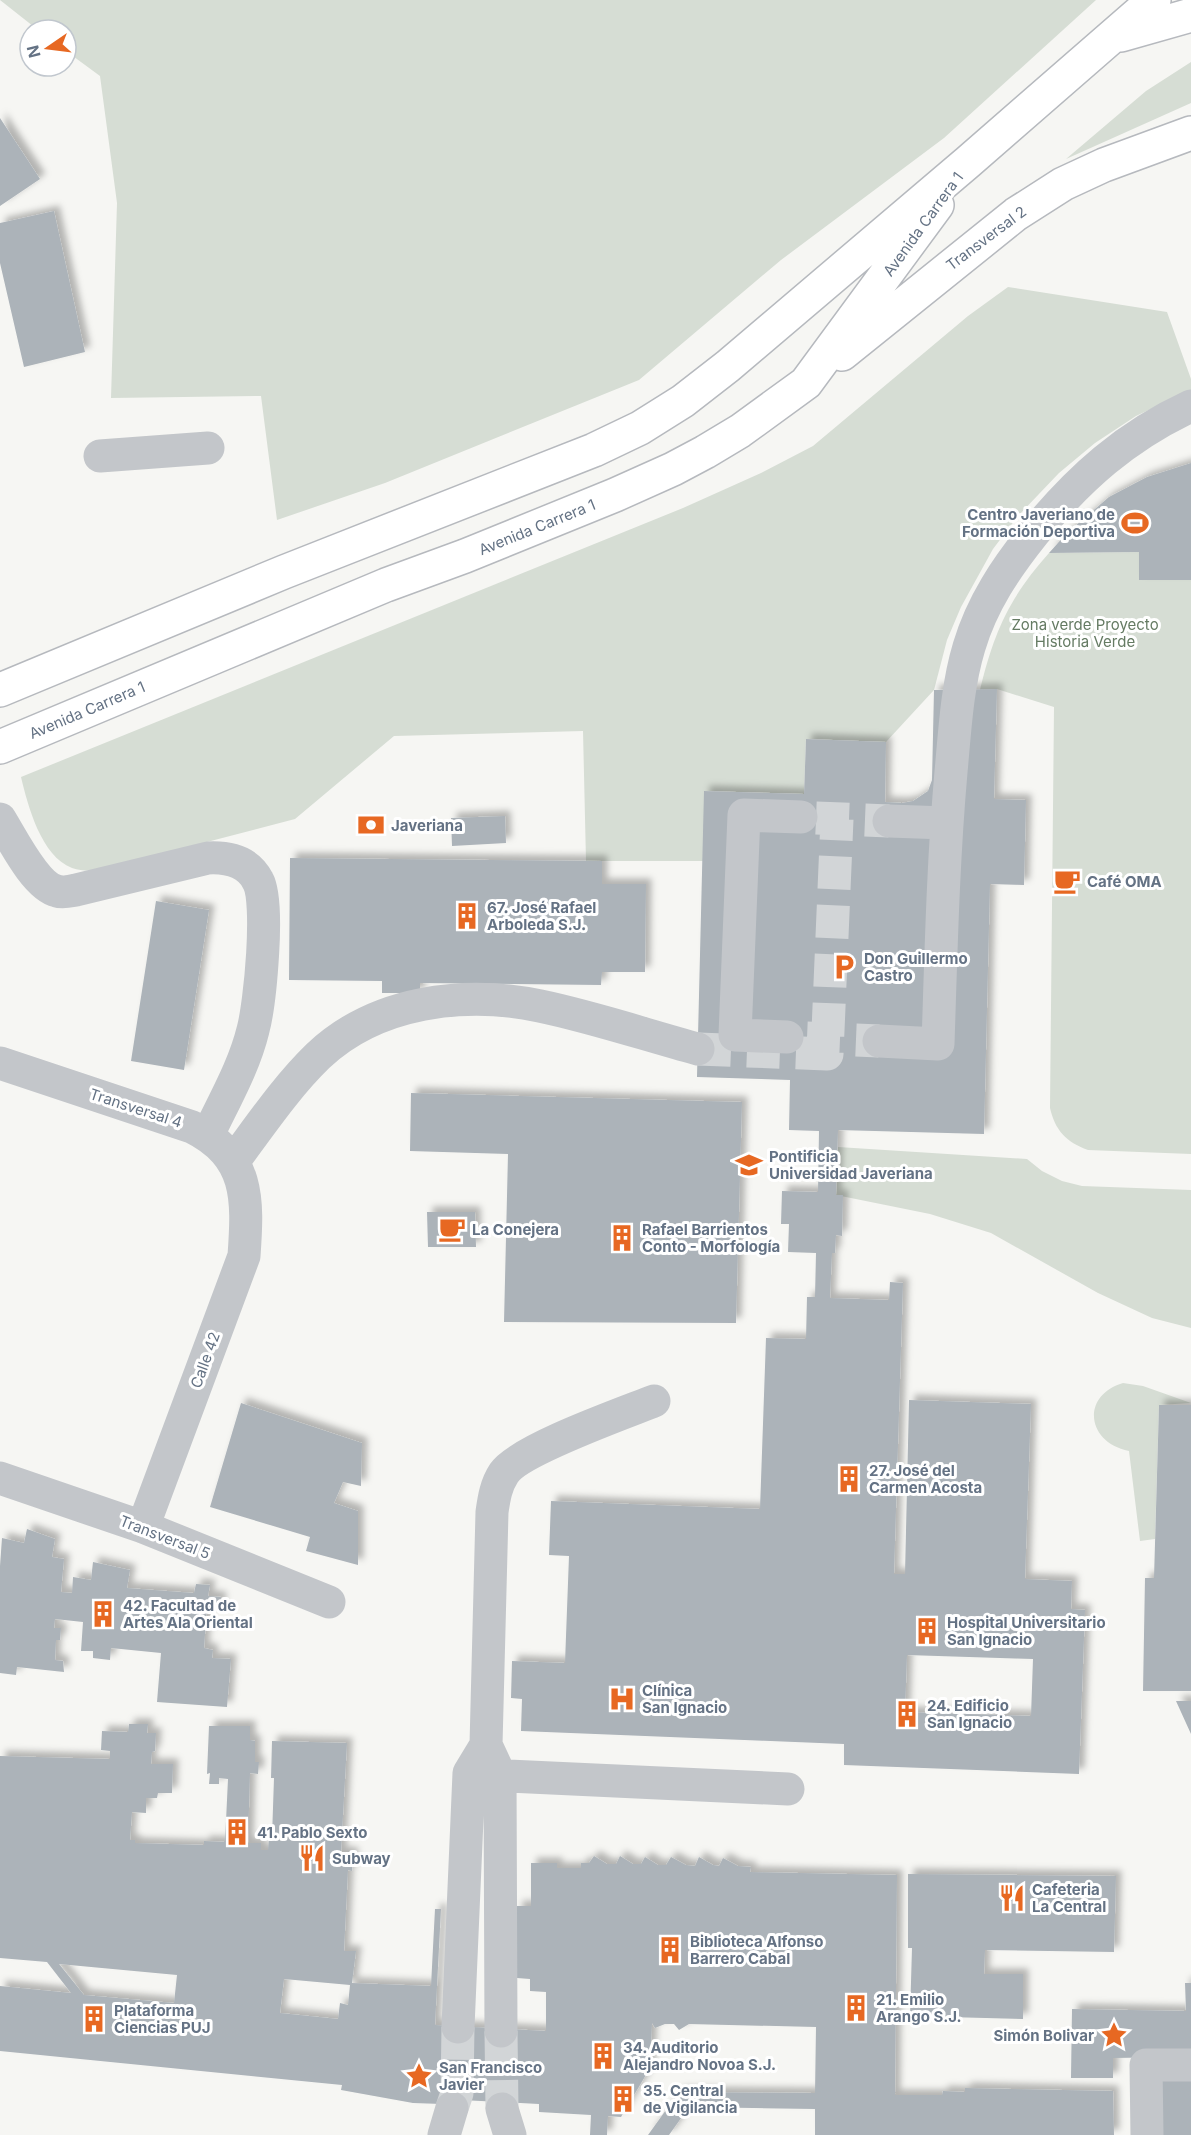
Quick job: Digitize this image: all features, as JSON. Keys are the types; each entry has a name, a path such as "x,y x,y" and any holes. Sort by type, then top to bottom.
{"main road":[{"name":"Avenida Carrera 1","path":"0,690 284,572 594,450 640,428 683,401 728,366 1154,0"},
{"path":"1111,38 1191,15"},
{"name":"Transversal 2","path":"806,384 1016,214 1063,184 1104,165 1191,133"},
{"name":"Avenida Carrera 1","path":"0,747 386,585 465,556 673,469 740,431 806,384 968,162"}],"street":[{"path":"879,1041 938,1044 946,823 958,689 969,646 996,585 1009,564 1074,486 1105,459 1144,431 1191,406"},
{"path":"100,456 208,448"},
{"path":"787,1037 735,1035 744,815 801,817"},
{"path":"0,819 37,877 46,886 58,892 76,890 208,858 223,857 236,861 249,869 258,880 263,893 264,910 259,1000 243,1062 208,1135"},
{"path":"889,820 946,823"},
{"path":"239,1175 288,1089 319,1055 346,1034 379,1016 420,1003 487,999 539,1005 698,1049"},
{"name":"Transversal 4","path":"0,1063 192,1127 208,1135 226,1151 239,1175"},
{"name":"Calle 42","path":"143,1527 244,1256 247,1213 239,1175"},
{"path":"501,2031 500,1775 486,1745 492,1512 496,1488 505,1471 526,1454 654,1401"},
{"name":"Transversal 5","path":"0,1478 143,1527 329,1602"},
{"path":"458,2027 469,1773 486,1745"},
{"path":"508,1776 788,1789"},
{"path":"1147,2135 1146,2065 1191,2065"}],"green space":[{"path":"0,0 1096,0 944,138 781,260 639,380 385,483 277,520 261,396 111,398 117,203 100,76 78,60 78,18 23,18"},
{"path":"1191,62 1191,103 1066,159 1146,91"},
{"path":"1008,287 1167,312 1191,379 1191,390 1136,416 1095,443 1059,473 1018,516 993,549 961,607 947,640 934,690 886,742 806,739 804,794 705,791 703,861 586,861 583,731 394,736 295,819 99,870 72,868 61,862 44,842 32,815 21,777 683,508 761,473 813,446 968,316"},
{"name":"Zona verde Proyecto Historia Verde","path":"1139,552 1139,580 1191,580 1191,1154 1088,1150 1068,1139 1055,1123 1050,1108 1054,707 997,689 980,690 997,633 1013,601 1049,553"},
{"path":"838,1147 1027,1159 1042,1171 1062,1181 1082,1186 1191,1190 1191,1328 1152,1318 1098,1293 991,1233 930,1214 836,1195"},
{"path":"1123,1383 1143,1386 1191,1403 1159,1405 1155,1539 1140,1541 1129,1451 1104,1439 1094,1419 1095,1408 1100,1398 1109,1389"}],"building":[{"path":"0,118 40,179 0,206"},
{"path":"54,211 85,352 24,367 0,263 0,223"},
{"name":"Centro Javeriano de Formación Deportiva","path":"1191,463 1191,580 1139,580 1139,552 1049,553 1066,534 1109,497 1147,477"},
{"path":"997,689 994,799 1026,800 1024,885 990,884 984,1134 838,1130 836,1195 843,1195 842,1236 836,1235 835,1253 832,1253 830,1298 889,1300 890,1282 903,1283 894,1574 905,1574 909,1400 1031,1404 1025,1579 1072,1581 1071,1609 1085,1610 1079,1774 844,1765 844,1744 521,1731 522,1699 511,1698 512,1661 565,1663 569,1556 549,1555 551,1501 760,1509 766,1338 806,1339 807,1297 815,1297 816,1253 788,1252 789,1224 781,1224 782,1191 818,1192 819,1131 789,1130 790,1080 697,1077 704,791 804,794 806,739 886,742 885,802 913,801 928,791 932,780 934,690","holes":["907,1655 1033,1659 1031,1716 905,1712"]},
{"path":"505,816 506,843 452,846 451,818"},
{"name":"67. José Rafael Arboleda S.J.","path":"290,858 602,861 602,884 646,884 645,972 602,972 601,985 420,983 420,993 382,993 382,981 289,980"},
{"path":"156,901 209,910 184,1070 131,1061"},
{"name":"Rafael Barrientos Conto - Morfología","path":"411,1093 742,1102 736,1323 504,1322 508,1154 410,1151"},
{"name":"La Conejera","path":"427,1212 475,1212 476,1247 428,1247"},
{"path":"241,1403 362,1443 361,1486 343,1482 334,1503 358,1511 358,1565 306,1551 310,1537 210,1507"},
{"path":"1159,1405 1191,1405 1191,1691 1143,1691 1145,1578 1154,1578"},
{"name":"42. Facultad de Artes Ala Oriental","path":"27,1529 55,1539 52,1557 64,1559 61,1592 72,1593 73,1577 91,1580 93,1562 130,1570 127,1588 194,1593 196,1584 210,1585 208,1596 221,1597 220,1608 207,1607 204,1648 213,1650 212,1658 231,1659 227,1707 157,1702 161,1653 111,1648 110,1660 93,1658 93,1651 81,1651 83,1622 55,1619 54,1628 61,1628 60,1640 56,1640 55,1660 63,1661 64,1672 17,1667 16,1675 0,1673 2,1538 24,1543"},
{"path":"1176,1701 1191,1701 1191,1734"},
{"path":"129,1724 148,1724 147,1733 156,1733 155,1751 152,1752 151,1764 173,1764 172,1793 158,1793 157,1798 146,1798 146,1813 132,1812 130,1840 135,1840 135,1843 204,1845 204,1841 225,1842 228,1779 219,1778 219,1784 209,1784 210,1773 207,1774 209,1726 250,1726 250,1740 255,1741 255,1762 259,1762 258,1774 250,1773 248,1843 261,1843 261,1850 268,1850 269,1837 272,1837 274,1778 271,1778 272,1741 347,1743 341,1852 353,1853 352,1871 348,1870 344,1951 356,1951 352,1983 431,1986 435,1909 441,1909 435,2025 546,2031 546,1992 530,1991 530,1979 517,1978 517,1906 531,1906 531,1863 557,1863 557,1868 581,1868 581,1863 589,1863 594,1856 607,1864 616,1864 620,1856 633,1864 641,1864 645,1857 658,1865 666,1865 671,1857 686,1865 695,1866 699,1857 719,1866 723,1858 738,1866 751,1867 750,1872 897,1875 895,2095 942,2095 943,2091 965,2092 965,2088 1113,2091 1114,2135 815,2135 815,2109 689,2107 669,2135 648,2135 679,2092 815,2093 816,2027 689,2024 679,2030 674,2024 665,2024 655,2028 652,2023 650,2068 621,2117 608,2116 607,2135 590,2135 591,2115 539,2112 539,2104 442,2099 442,2104 413,2103 341,2090 342,2085 0,2051 0,1986 71,1993 47,1962 0,1958 0,1756 110,1759 110,1751 101,1750 102,1731 128,1732","holes":["59,1964 177,1975 174,2003 84,1995","284,1979 350,1985 348,2005 340,2003 338,2019 280,2013"]},
{"name":"Cafeteria La Central","path":"908,1874 1116,1876 1114,1952 985,1950 984,1974 1023,1974 1023,2019 910,2016 912,1948 908,1948"},
{"path":"1185,1983 1191,1983 1191,2135 1156,2135 1155,2069 1180,2057 1113,2058 1113,2078 1071,2078 1072,2009 1186,2011"}],"tunnel":[{"path":"816,818 889,821"},
{"path":"698,1049 827,1054 837,819"},
{"path":"807,1038 879,1041"},
{"path":"452,2108 457,2093 458,2027"},
{"path":"501,2031 502,2109"}],"place":[{"name":"Centro Javeriano de Formación Deportiva","path":"1135,523"},
{"name":"Javeriana","path":"371,825"},
{"name":"Café OMA","path":"1067,881"},
{"name":"67. José Rafael Arboleda S.J.","path":"467,916"},
{"name":"Don Guillermo Castro","path":"844,967"},
{"name":"Pontificia Universidad Javeriana","path":"749,1165"},
{"name":"La Conejera","path":"452,1229"},
{"name":"Rafael Barrientos Conto - Morfología","path":"622,1238"},
{"name":"27. José del Carmen Acosta","path":"849,1479"},
{"name":"42. Facultad de Artes Ala Oriental","path":"103,1614"},
{"name":"Hospital Universitario San Ignacio","path":"927,1631"},
{"name":"Clínica San Ignacio","path":"622,1699"},
{"name":"24. Edificio San Ignacio","path":"907,1714"},
{"name":"41. Pablo Sexto","path":"237,1832"},
{"name":"Subway","path":"312,1858"},
{"name":"Cafeteria La Central","path":"1012,1898"},
{"name":"Biblioteca Alfonso Barrero Cabal","path":"670,1950"},
{"name":"21. Emilio Arango S.J.","path":"856,2008"},
{"name":"Plataforma Ciencias PUJ","path":"94,2019"},
{"name":"Simón Bolivar","path":"1114,2035"},
{"name":"34. Auditorio Alejandro Novoa S.J.","path":"603,2056"},
{"name":"San Francisco Javier","path":"419,2076"},
{"name":"35. Central de Vigilancia","path":"623,2099"}]}
